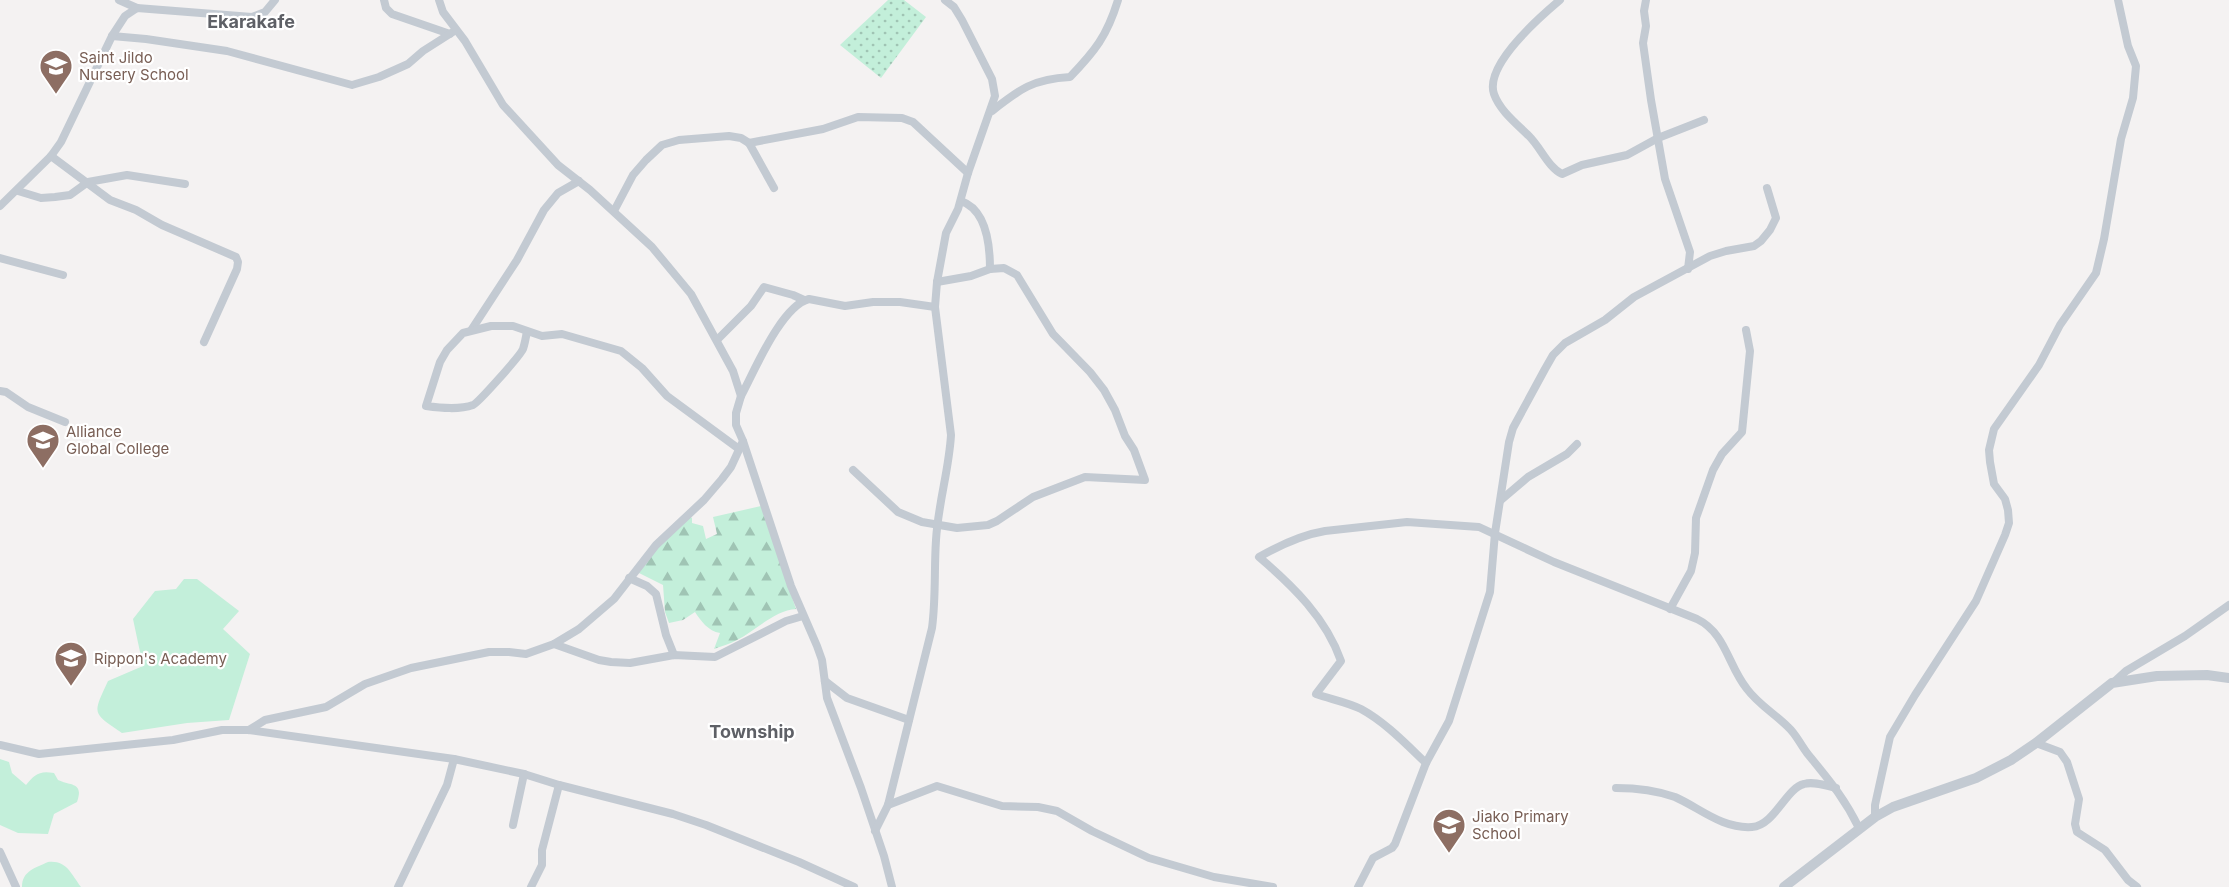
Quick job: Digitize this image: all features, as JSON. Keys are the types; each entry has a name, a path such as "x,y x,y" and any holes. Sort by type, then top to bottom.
{"street":[{"path":"119,0 137,8 252,17 265,12 275,0"},
{"path":"384,0 386,8 392,14 453,32"},
{"path":"440,0 453,32 503,105 558,165 614,211 651,247 691,294 733,371 741,396"},
{"path":"874,831 888,805 933,616 938,526 951,435 935,307 944,239 961,201 968,173 995,96 992,79 962,20 954,7 945,0"},
{"path":"991,111 1034,82 1070,77 1087,59 1105,34 1118,0"},
{"path":"1560,0 1513,44 1500,66 1493,90 1502,108 1534,140 1556,171 1562,174 1582,165 1627,155 1658,138 1704,120"},
{"path":"1646,0 1643,44 1665,179 1690,252 1688,269"},
{"path":"1875,817 1875,805 1890,737 1976,601 2005,535 2008,510 2001,492 1994,484 1989,462 1994,429 2039,365 2060,325 2096,273 2121,139 2133,99 2136,66 2128,46 2118,0"},
{"path":"0,206 51,156 112,36 125,16 137,8"},
{"path":"112,36 227,51 352,85 379,77 408,63 453,32"},
{"path":"748,143 823,129 858,117 903,118 913,122 968,173"},
{"path":"614,211 633,175 646,160 666,143 679,140 729,136 741,138 748,143 774,188"},
{"path":"51,156 110,201 136,210 162,225 236,257 237,269 204,342"},
{"path":"18,190 40,198 70,195 88,182 127,175 185,184"},
{"path":"472,329 517,260 544,210 558,193 579,181"},
{"path":"1358,887 1371,860 1395,844 1426,764 1449,721 1491,585 1495,533 1511,434 1553,355 1565,343 1605,320 1634,297 1710,256 1749,248 1761,241 1776,218 1767,188"},
{"path":"961,201 974,208 983,224 988,241 990,269"},
{"path":"0,258 63,275"},
{"path":"853,470 898,512 938,526 957,528 988,525 1033,497 1084,477 1145,480 1134,450 1104,390 1053,334 1017,275 1004,268 990,269 971,276 937,282"},
{"path":"717,340 751,306 764,286 804,300"},
{"path":"892,887 884,856 827,698 822,660 788,577 741,445 736,418 741,396 762,353 784,318 804,300 809,298 845,306 873,302 900,302 935,307"},
{"path":"527,331 524,348 518,357 491,385 479,402 447,408 426,406 440,362 447,350 463,333 472,329 501,325 527,331 542,336 562,334 621,351 642,368 668,396 741,445"},
{"path":"1670,609 1691,572 1695,553 1696,518 1717,461 1742,432 1750,351 1746,330"},
{"path":"0,391 6,392 28,407 65,422"},
{"path":"1500,501 1528,477 1567,454 1576,444"},
{"path":"249,730 265,720 326,706 365,684 411,668 489,652 526,654 554,644 579,629 614,599 628,578 656,545 722,480 741,445"},
{"path":"1426,764 1400,739 1359,708 1316,694 1341,661 1336,648 1318,617 1292,586 1259,557 1282,544 1314,532 1407,522 1474,526 1495,533 1554,562 1703,622 1723,643 1740,680 1748,691 1790,729 1842,795 1859,828"},
{"path":"628,578 647,586 656,594 666,635 674,655"},
{"path":"1784,887 1875,817 1893,807 1976,778 2011,760 2126,670 2186,636 2229,604"},
{"path":"554,644 611,662 630,663 674,655 715,657 779,624 803,616"},
{"path":"2112,683 2157,676 2207,675 2229,678"},
{"path":"825,681 847,698 909,720"},
{"path":"0,745 39,754 173,740 222,730 249,730 454,759 524,774 673,814 799,862 854,887"},
{"path":"2036,742 2060,752 2067,762 2079,799 2074,824 2077,832 2104,850 2128,880 2137,887"},
{"path":"398,887 447,786 454,759"},
{"path":"513,825 524,774"},
{"path":"1616,788 1641,788 1673,797 1705,815 1726,823 1749,827 1759,826 1770,818 1799,785 1809,783 1836,788"},
{"path":"531,887 542,865 542,850 559,785"},
{"path":"888,805 937,786 1002,806 1038,807 1056,811 1149,858 1214,877 1273,887"},
{"path":"0,852 16,887"}],"green space":[{"path":"888,0 904,0 926,17 881,78 840,45"},
{"path":"761,506 796,609 780,613 737,640 714,649 720,633 708,628 695,612 683,620 669,623 665,612 663,585 637,572 686,514 692,518 692,523 703,526 706,539 717,534 713,517"},
{"path":"184,579 197,579 239,611 223,629 250,654 229,720 187,723 122,733 100,716 98,706 100,700 108,681 143,666 133,619 155,591 176,589"},
{"path":"0,759 9,762 12,773 26,785 37,774 49,772 54,773 58,780 72,784 79,791 77,802 54,814 48,834 18,833 0,825"},
{"path":"48,862 60,863 64,866 81,887 22,887 27,874"}],"place":[{"name":"Saint Jildo Nursery School","path":"56,95"},
{"name":"Alliance Global College","path":"43,469"},
{"name":"Rippon's Academy","path":"71,687"},
{"name":"Jiako Primary School","path":"1449,854"}],"district":[{"name":"Ekarakafe","path":"251,21"},
{"name":"Township","path":"752,731"}]}
